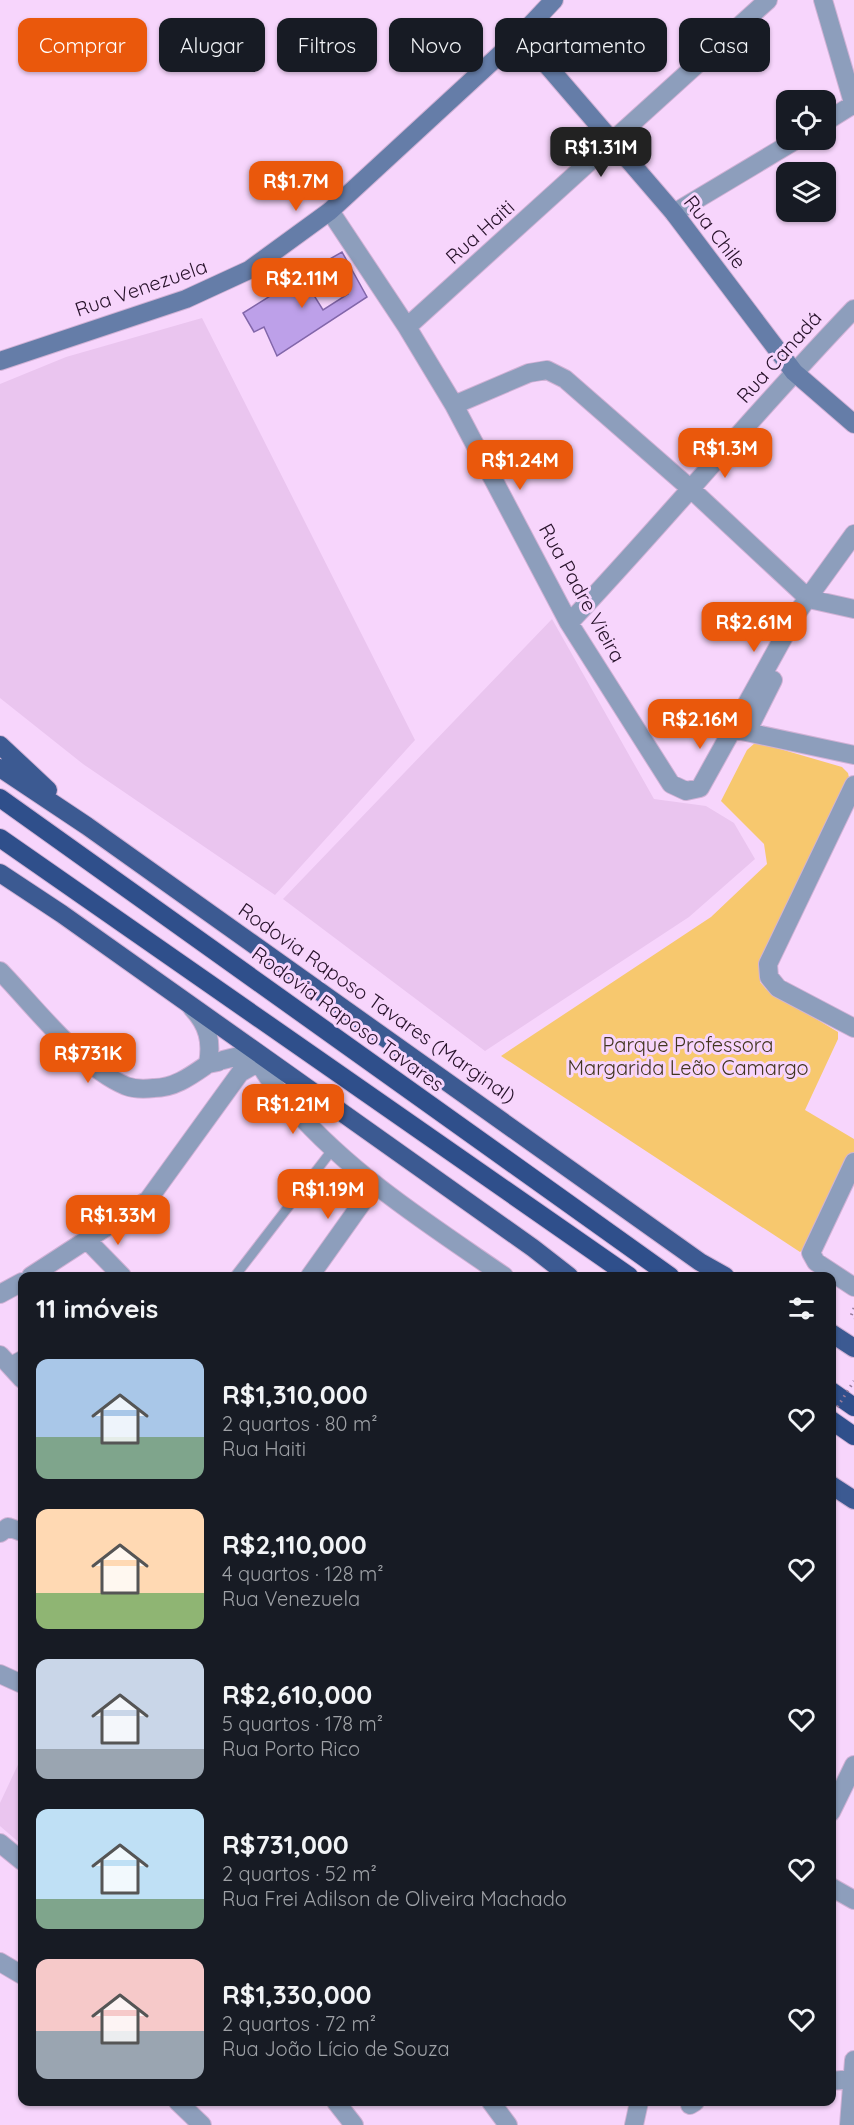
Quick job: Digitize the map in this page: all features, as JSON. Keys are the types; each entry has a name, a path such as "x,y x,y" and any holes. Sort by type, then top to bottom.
{"highway":[{"path":"0,745 87,826"},
{"name":"Rodovia Raposo Tavares (Marginal)","path":"0,768 87,826 700,1262 718,1272"},
{"name":"Rodovia Raposo Tavares","path":"0,798 664,1272"},
{"path":"0,838 623,1272"},
{"path":"0,873 187,1003 262,1059 533,1248 564,1272"},
{"path":"836,1336 854,1348"},
{"path":"836,1394 854,1407"},
{"path":"836,1422 854,1436"},
{"path":"836,1488 854,1500"}],"main road":[{"name":"Rua Venezuela","path":"537,18 554,0"},
{"name":"Rua Venezuela","path":"0,361 204,292 249,270 330,211 495,58"},
{"name":"Rua Chile","path":"553,72 674,213 794,372 854,424"}],"street":[{"name":"Rua Haiti","path":"407,327 614,143 768,0"},
{"path":"823,0 854,105 836,116"},
{"path":"674,213 779,150"},
{"name":"Rua Padre Vieira","path":"330,211 407,327 454,405 569,623 661,772 671,784 686,790 700,788 740,731"},
{"name":"Rua Canadá","path":"569,623 692,490 794,372 854,309"},
{"path":"454,405 529,373 547,370 565,379 692,490 809,599 854,609"},
{"path":"854,534 797,613 740,731 854,755"},
{"path":"854,785 768,964 769,977 778,988 854,1028"},
{"path":"0,971 97,1069 128,1087 156,1089 181,1082 216,1062 262,1059"},
{"path":"187,1003 201,1018 207,1029 216,1062"},
{"path":"37,1272 148,1200 240,1073 262,1059"},
{"path":"262,1059 271,1083 333,1149 374,1186 498,1272"},
{"path":"216,1062 236,1067 240,1073"},
{"path":"831,1272 816,1262 811,1253 854,1162"},
{"path":"315,1272 374,1186"},
{"path":"87,1240 118,1272"},
{"path":"836,1275 854,1287"},
{"path":"0,1294 18,1284"},
{"path":"10,1358 18,1371"},
{"path":"0,1674 18,1682"},
{"path":"836,1802 854,1765"},
{"path":"0,1843 18,1858"},
{"path":"836,1890 854,1900"},
{"path":"0,1962 18,1972"},
{"path":"849,2125 854,2060"},
{"path":"836,2081 852,2079"},
{"path":"182,2106 202,2125"},
{"path":"339,2106 354,2125"},
{"path":"494,2106 508,2125"},
{"path":"634,2125 638,2106"}],"lane":[{"path":"238,1272 333,1149"}],"path":[{"path":"854,1308 851,1316 854,1318"},
{"path":"836,1410 854,1381"}],"shaded area":[{"path":"202,318 415,740 275,895 83,764 0,698 0,384 66,357"},
{"path":"552,619 654,799 706,806 734,823 755,859 689,917 485,1051 283,899"},
{"path":"18,1765 18,1842 0,1826 0,1803"}],"green space":[{"name":"Parque Professora Margarida Leão Camargo","path":"756,742 842,767 848,773 850,782 760,972 760,982 766,989 838,1032 838,1039 805,1110 854,1139 854,1152 810,1244 800,1252 501,1056 711,917 767,864 764,844 721,801 747,750"}],"building":[{"path":"342,252 367,297 277,356 264,327 254,332 243,313 302,276 323,310 348,294 328,260"}]}
